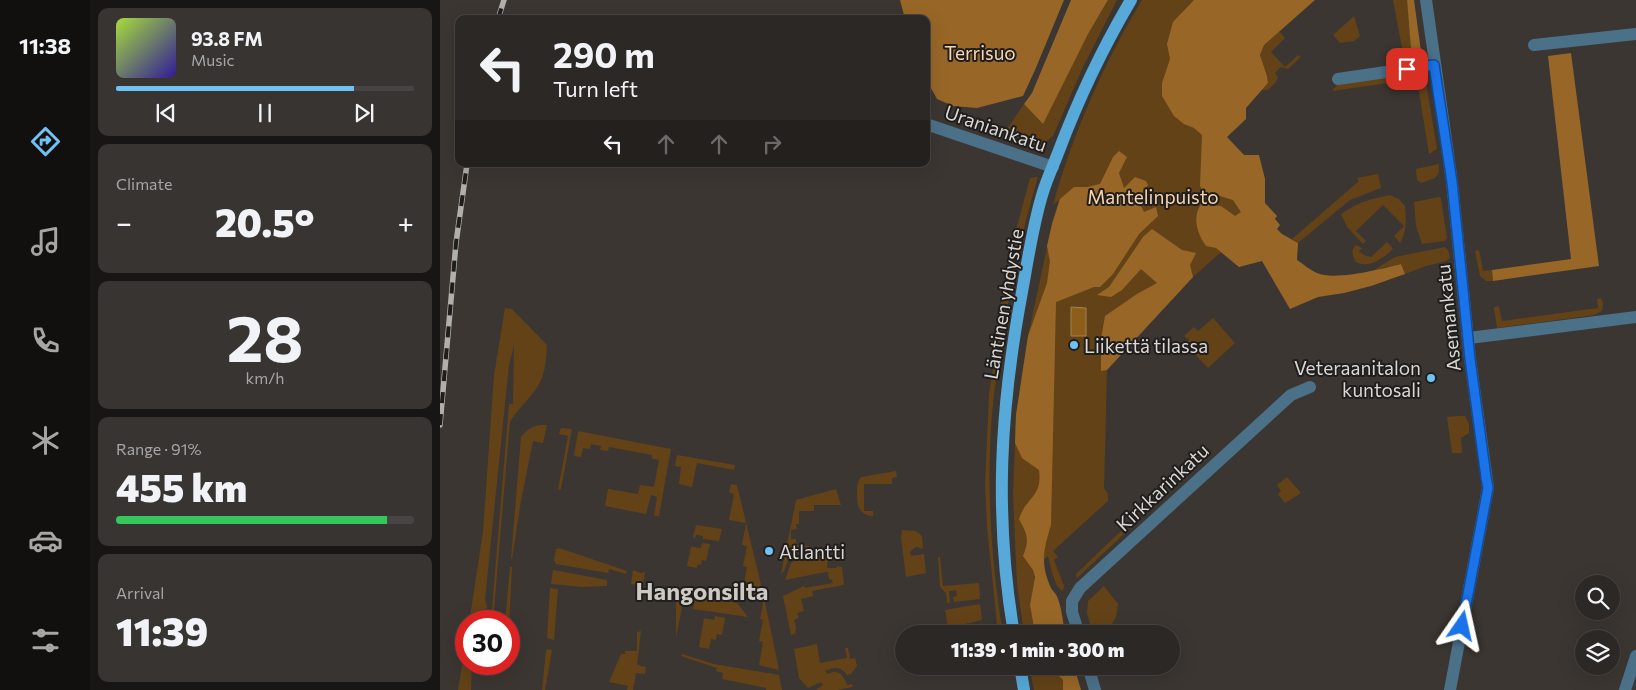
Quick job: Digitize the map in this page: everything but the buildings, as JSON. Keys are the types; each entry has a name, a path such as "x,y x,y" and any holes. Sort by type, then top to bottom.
{"main road":[{"name":"Läntinen yhdystie","path":"1013,625 1006,576 1002,506 1004,416 1014,336 1030,250 1043,192 1074,110 1116,25 1131,0"},
{"path":"1022,675 1024,690"}],"street":[{"name":"Asemankatu","path":"1426,0 1452,182 1471,365 1488,488 1450,690"},
{"path":"1534,45 1636,34"},
{"path":"1338,79 1434,65"},
{"name":"Uraniankatu","path":"930,125 1053,167"},
{"path":"1469,338 1636,317"},
{"name":"Kirkkarinkatu","path":"1076,625 1072,612 1072,601 1080,588 1290,395 1310,387"},
{"path":"1625,690 1636,656"},
{"path":"1091,675 1095,690"}],"green space":[{"name":"Terrisuo","path":"900,0 1064,0 1023,96 977,108 953,106 937,99 930,86 930,15 904,15"},
{"path":"1071,0 1108,0 1088,34 1043,124 1024,104 1032,93"},
{"path":"1108,0 1117,0 1083,67 1053,136 1040,147 1030,148 1007,129 1024,104 1042,123 1088,34"},
{"name":"Mantelinpuisto","path":"1142,0 1303,0 1241,59 1211,128 1255,177 1239,267 1221,252 1193,277 1107,369 1104,488 1108,494 1108,501 1053,551 1058,557 1054,560 1064,586 1063,591 1057,586 1048,556 1033,570 1035,577 1030,605 1033,625 1023,625 1017,584 1013,495 1016,415 1028,336 1059,200 1053,205 1061,178 1090,100"},
{"path":"1194,0 1315,0 1264,45 1260,55 1268,83 1246,108 1246,119 1227,137 1244,155 1259,155 1265,179 1265,203 1277,216 1275,219 1280,225 1277,229 1298,243 1297,260 1314,272 1325,275 1346,275 1401,264 1405,274 1371,286 1318,297 1290,309 1262,261 1239,267 1216,248 1206,246 1200,236 1196,220 1201,204 1221,206 1235,216 1241,212 1233,200 1217,195 1205,194 1200,186 1202,135 1174,116 1162,96 1162,83 1170,59 1167,44 1173,22"},
{"path":"1393,0 1407,0 1412,62 1389,65 1386,56 1403,53"},
{"path":"1407,0 1414,0 1422,59 1412,62"},
{"path":"1354,16 1360,36 1354,41 1340,43 1333,35"},
{"path":"1279,31 1285,38 1271,52 1285,67 1298,55 1301,57 1288,69 1281,67 1275,73 1278,77 1276,82 1268,90 1262,90 1268,83 1260,55 1264,45"},
{"path":"1571,53 1599,266 1493,281 1492,270 1571,259 1548,56"},
{"path":"1424,70 1437,149 1429,154 1417,79 1332,91 1338,84"},
{"path":"1119,151 1127,157 1119,173 1124,188 1135,177 1146,181 1148,185 1137,199 1144,212 1156,207 1158,216 1139,234 1113,274 1100,287 1094,287 1056,302 1051,525 1045,548 1044,562 1050,586 1057,596 1064,625 1033,625 1030,605 1035,577 1033,570 1023,556 1027,537 1019,519 1024,507 1038,489 1039,470 1022,458 1015,443 1016,415 1028,336 1047,283 1050,261 1047,246 1060,199 1074,187 1100,184 1113,157"},
{"path":"1439,164 1439,172 1435,178 1421,183 1417,180 1416,169"},
{"path":"1378,174 1381,188 1350,200 1298,243 1292,239 1359,181 1357,178"},
{"path":"1038,177 1011,285 992,412 991,518 996,588 1002,625 997,625 987,527 985,485 989,394 993,369 990,368 1010,253 1030,178"},
{"path":"1390,195 1399,199 1405,206 1405,230 1400,243 1394,236 1404,226 1383,205 1356,231 1366,241 1363,244 1347,227 1341,214 1365,202"},
{"path":"1441,198 1447,238 1444,241 1422,244 1416,226 1414,202"},
{"path":"1152,229 1182,250 1196,253 1190,265 1193,277 1107,370 1101,371 1101,339 1105,316 1157,283 1141,269 1122,290 1111,297 1097,295 1109,287 1143,237"},
{"path":"1387,242 1393,249 1381,259 1366,264 1356,262 1353,251 1356,245 1362,248 1359,251 1364,255 1371,257"},
{"path":"1445,247 1450,258 1446,261 1405,274 1400,264 1374,270 1395,257"},
{"path":"1479,250 1483,271 1492,270 1493,281 1486,281 1480,276 1475,251"},
{"path":"1601,298 1603,303 1602,311 1594,315 1497,328 1495,307 1499,306 1502,321 1598,308 1597,299"},
{"path":"505,308 512,309 547,345 546,360 539,384 510,422 494,610 492,610 509,404 513,404 514,346 509,365 485,599 487,610 471,610 483,532 494,375"},
{"path":"1213,318 1235,343 1208,368 1185,344 1189,340 1184,336 1194,327 1198,331"},
{"path":"1458,340 1460,356 1449,356 1448,342"},
{"path":"1465,416 1469,424 1469,433 1461,438 1462,453 1452,453 1447,417"},
{"path":"547,425 543,443 533,441 512,559 521,437 532,427"},
{"path":"561,428 572,429 561,489 558,490 568,436 559,434"},
{"path":"578,431 671,449 659,516 654,516 657,497 651,495 646,514 605,506 608,489 638,494 640,485 654,487 659,460 652,459 652,455 609,447 608,451 600,450 601,446 591,444 590,449 583,448 581,457 574,456"},
{"path":"677,455 735,465 734,470 697,463 692,487 679,484 681,467 675,466"},
{"path":"896,471 897,477 892,478 892,484 864,484 864,511 873,511 873,516 864,514 859,509 857,502 857,487 861,477"},
{"path":"1287,477 1301,493 1285,503 1278,494 1281,491 1277,485"},
{"path":"731,484 737,485 764,597 779,670 759,665 763,642 759,641 763,620 760,619 764,598 744,594 747,567 743,566 747,546 742,545 746,523 729,520 734,494 729,492"},
{"path":"836,489 841,505 814,505 814,511 799,511 799,524 796,524 797,529 791,530 791,539 796,539 796,545 809,546 809,551 789,557 781,574 796,500"},
{"path":"696,525 722,529 719,541 703,539 703,536 696,535 695,538 693,537"},
{"path":"902,530 916,531 922,536 923,548 917,547 910,552 911,556 924,554 926,573 906,577 901,538"},
{"path":"1121,531 1124,534 1077,578 1076,574"},
{"path":"702,543 710,544 706,561 702,560 701,565 698,564 697,568 687,566 691,547 701,548"},
{"path":"559,548 627,571 626,574 609,569 608,573 556,564 554,560 556,549"},
{"path":"813,556 828,556 827,568 842,567 844,585 812,591 813,596 801,599 804,611 797,613 799,618 794,620 795,634 791,635 783,596 804,586 805,588 833,583 829,579 828,572 785,580 791,563 800,558 802,561 806,561"},
{"path":"938,557 940,557 943,586 979,583 980,599 954,602 953,597 957,596 956,590 949,591 950,603 947,603 946,593 940,587"},
{"path":"510,567 512,567 510,610 506,610"},
{"path":"553,570 607,580 607,586 582,587 551,584"},
{"path":"633,570 641,573 645,572 643,586 631,584"},
{"path":"1104,586 1118,604 1116,617 1111,625 1090,625 1087,613 1088,601"},
{"path":"550,588 558,589 554,640 547,638"},
{"path":"676,594 684,596 676,638"},
{"path":"696,596 737,603 748,617 693,609"},
{"path":"980,604 982,620 961,625 948,625 945,610"},
{"path":"715,616 725,618 722,635 717,634 716,640 711,639 709,649 699,647 704,618 714,620"},
{"path":"641,631 637,665 646,667 645,674 636,673 633,690 627,690 628,686 609,682 621,654 625,654 625,651 637,651 637,632"},
{"path":"817,644 820,663 847,658 845,648 848,648 850,659 855,658 857,666 851,674 847,675 837,668 825,671 828,674 838,672 843,676 847,685 852,684 853,687 837,690 816,690 823,685 821,682 808,688 799,678 794,649"},
{"path":"547,649 552,650 545,690 542,690 546,651"},
{"path":"682,654 714,664 779,675 782,690 766,690 766,688 722,679 723,673 716,671 717,668 681,656"},
{"path":"460,675 472,675 471,690 458,690"},
{"path":"1031,675 1058,675 1063,680 1063,690 1034,690"},
{"path":"1058,675 1077,675 1081,690 1063,690 1063,680"}],"shaded area":[{"path":"1071,307 1086,308 1086,336 1071,336"}],"railway":[{"path":"499,15 504,0"},
{"path":"440,425 456,243 467,167"}],"place":[{"name":"Liikettä tilassa","path":"1074,345"},
{"name":"Veteraanitalon kuntosali","path":"1431,378"},
{"name":"Atlantti","path":"769,551"}],"district":[{"name":"Hangonsilta","path":"702,590"}],"route":[{"path":"1407,69 1434,65 1452,182 1470,359 1488,488 1462,626"}]}
